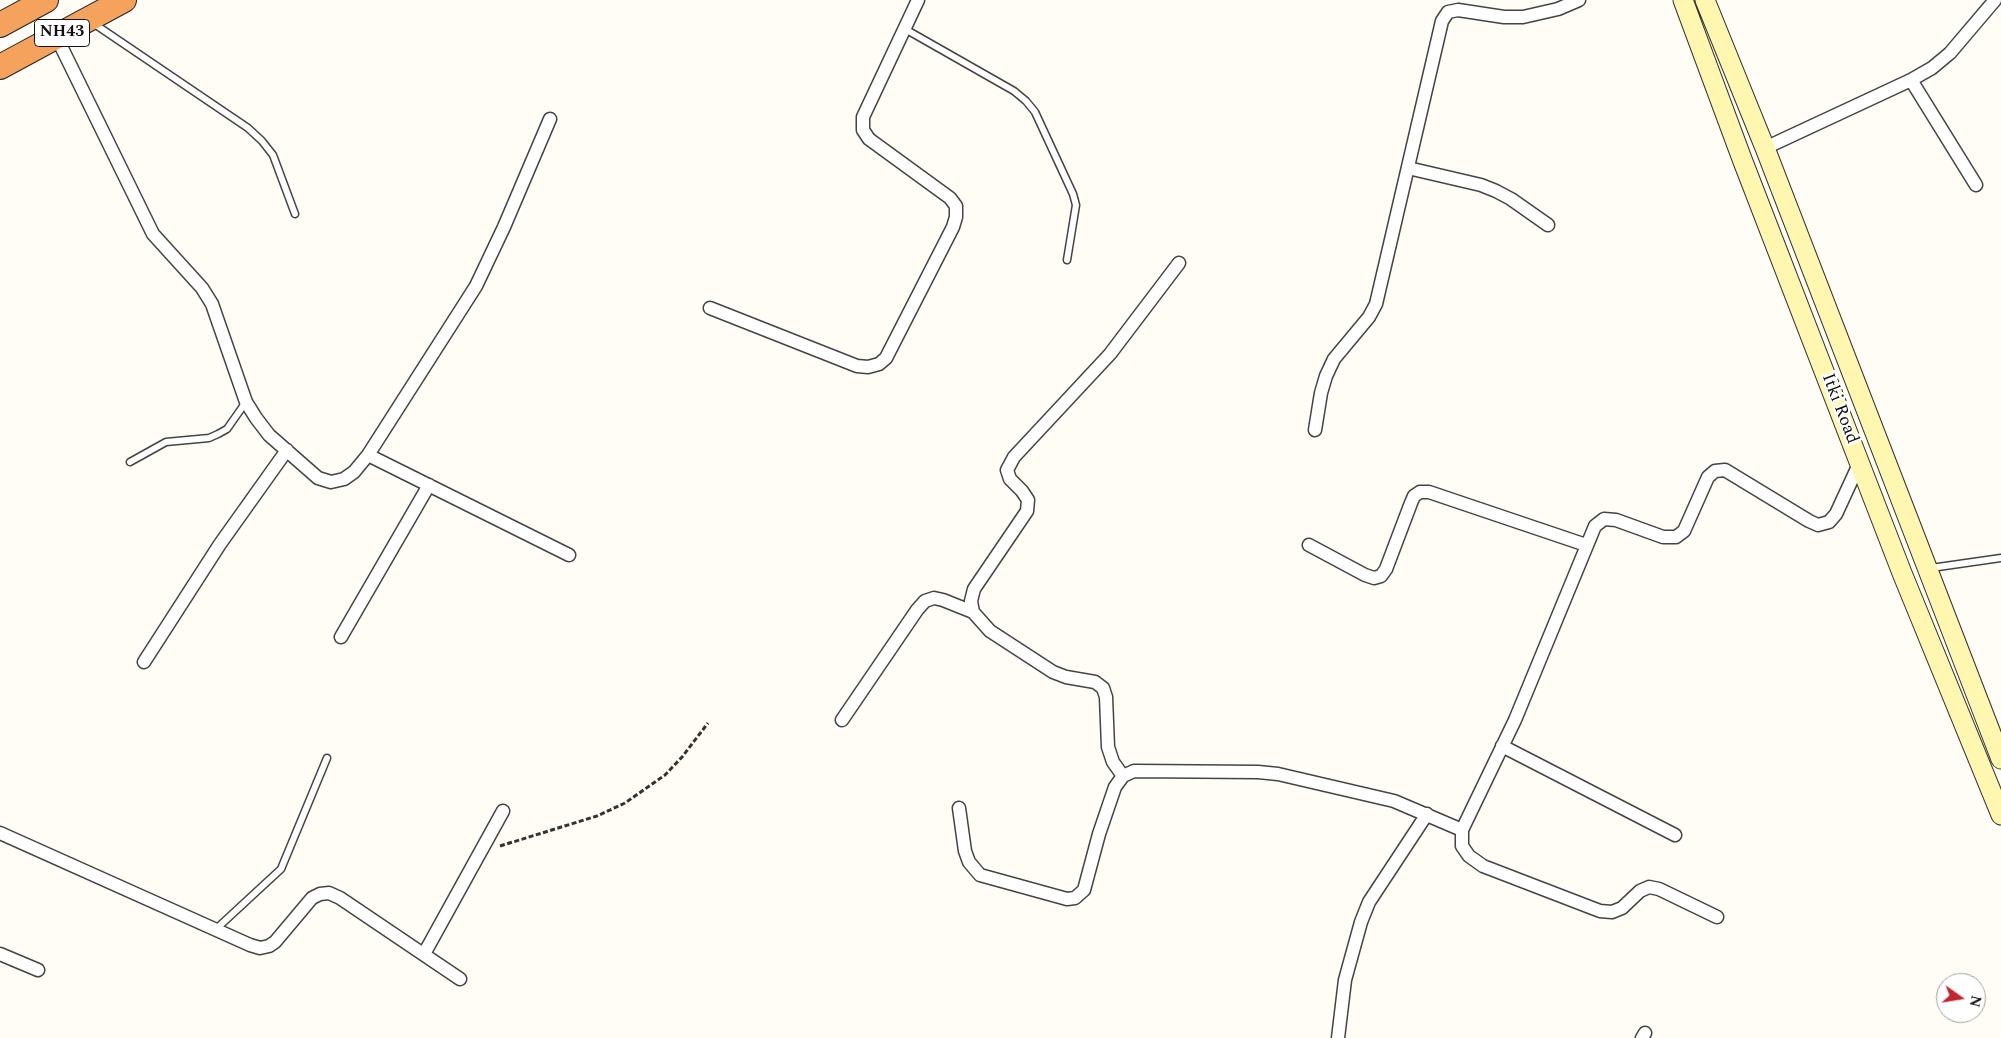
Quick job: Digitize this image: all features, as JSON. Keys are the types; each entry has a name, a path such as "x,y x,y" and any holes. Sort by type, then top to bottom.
{"highway":[{"name":"NH43","path":"0,25 46,0"},
{"name":"NH43","path":"0,67 124,0"}],"main road":[{"name":"Itki Road","path":"1683,0 1745,168 1902,572 2001,815"},
{"path":"1705,0 1765,148 2001,759"}],"street":[{"path":"710,308 857,366 868,367 879,364 886,358 954,227 956,217 956,206 950,198 869,139 863,130 863,117 918,0"},
{"path":"1315,430 1321,393 1334,359 1369,317 1376,304 1442,21 1448,12 1458,10 1504,17 1523,17 1558,9 1579,0"},
{"path":"1765,148 1911,80 1932,68 1950,53 1994,0"},
{"path":"56,36 153,234 166,251 190,274 212,304 246,402 269,434 318,478 331,482 344,479 354,472 368,455 488,263 550,118"},
{"path":"1911,80 1976,185"},
{"path":"1408,168 1481,185 1510,198 1548,225"},
{"path":"973,612 970,601 974,589 1027,511 1028,500 1022,491 1010,480 1007,470 1014,457 1122,339 1179,263"},
{"path":"144,662 220,544 287,450"},
{"path":"368,455 569,554"},
{"path":"1717,917 1659,889 1648,887 1640,891 1622,908 1612,912 1600,911 1483,866 1469,856 1462,846 1462,830 1525,695 1595,526 1604,519 1616,520 1663,537 1676,537 1684,531 1701,489 1708,477 1715,471 1725,470 1809,521 1818,524 1829,522 1836,514 1860,462"},
{"path":"341,637 429,486"},
{"path":"1309,545 1365,575 1374,578 1380,576 1386,569 1414,496 1420,492 1428,492 1586,545"},
{"path":"842,720 917,610 925,601 934,598 973,612 990,631 1053,672 1066,677 1095,682 1102,688 1106,697 1108,747 1113,762 1123,776"},
{"path":"1502,746 1675,835"},
{"path":"960,808 965,851 969,862 980,875 1067,899 1075,898 1084,890 1115,787 1123,776 1134,771 1258,772 1278,774 1376,796 1427,814 1462,830"},
{"path":"424,954 503,811"},
{"path":"1338,1038 1345,980 1352,951 1369,902 1427,814"},
{"path":"0,833 260,948 275,942 312,898 320,894 330,893 460,979"},
{"path":"0,954 38,970"}],"lane":[{"path":"88,19 248,128 262,140 272,155 295,214"},
{"path":"905,29 1014,91 1035,112 1073,194 1076,205 1067,260"},
{"path":"130,462 166,442 209,438 218,434 227,428 246,402"},
{"path":"1927,569 2001,558"},
{"path":"216,930 281,869 327,758"}],"path":[{"path":"480,852 597,816 625,804 665,775 682,757 708,723"}]}
